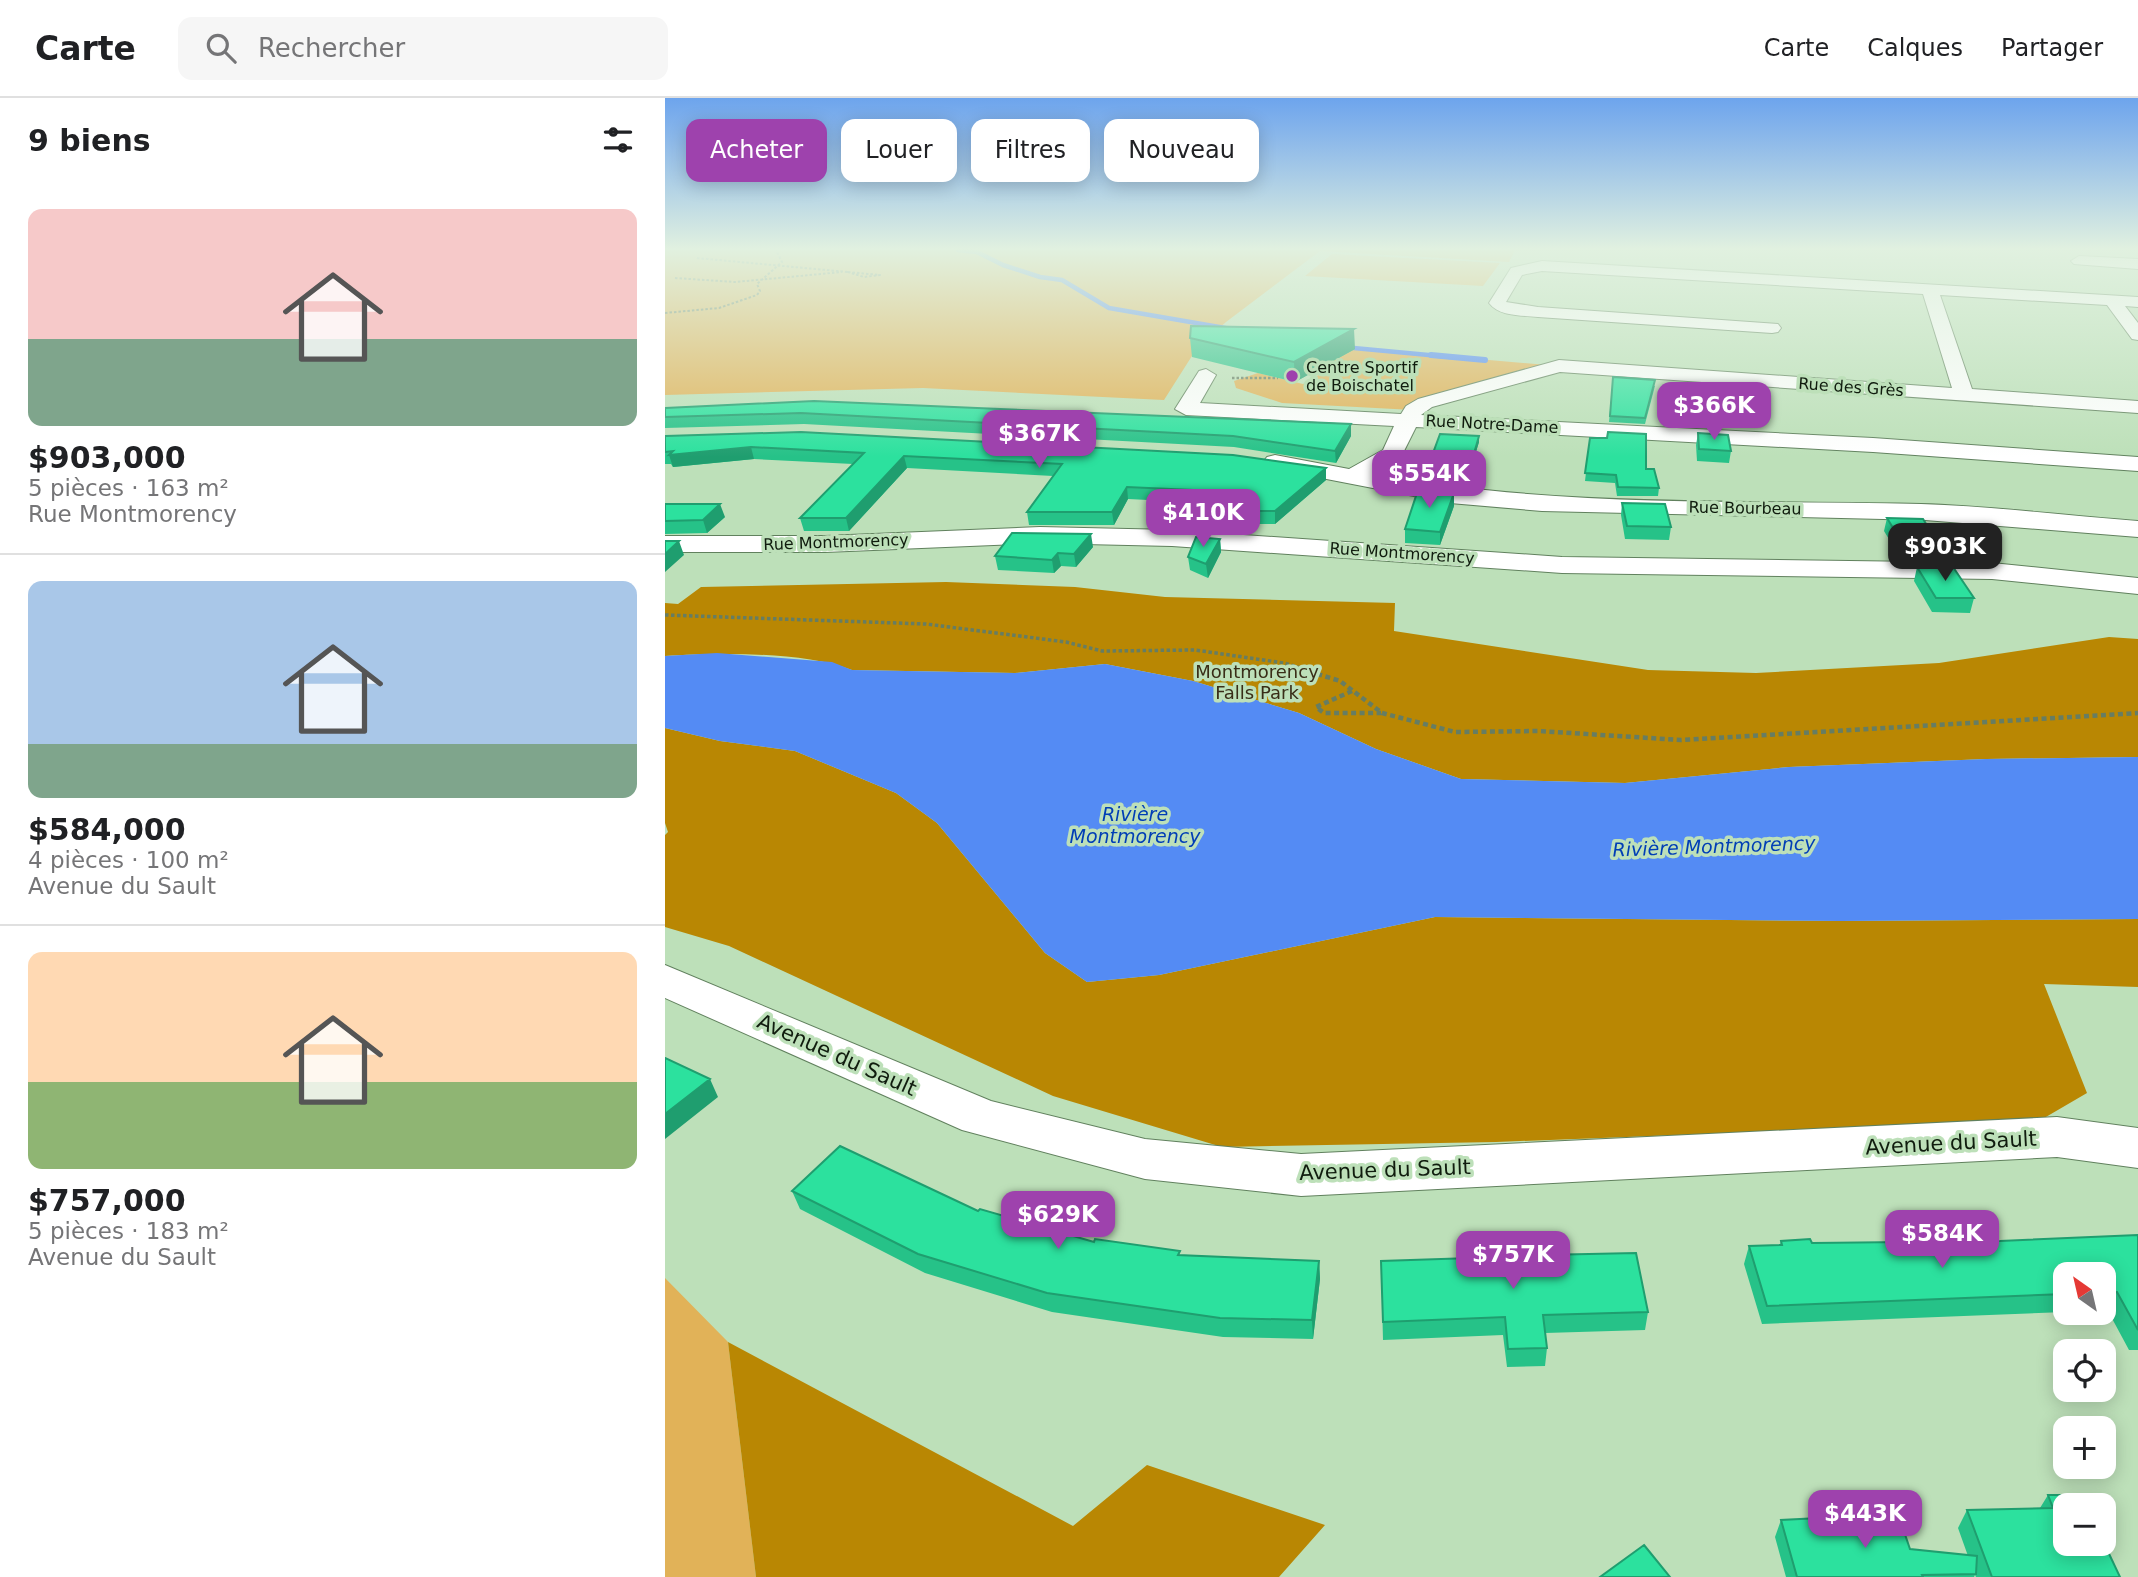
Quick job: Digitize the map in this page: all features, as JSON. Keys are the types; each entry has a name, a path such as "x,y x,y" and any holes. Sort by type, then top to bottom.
{"street":[{"path":"1617,319 1771,334 1773,319"},
{"path":"1939,319 1964,395"},
{"path":"2126,319 2138,335"},
{"name":"Rue des Grès","path":"1410,419 1413,410 1425,403 1559,366 1765,374 1964,395 2138,407"},
{"path":"1206,375 1185,409 1410,419"},
{"name":"Rue Notre-Dame","path":"1354,476 1392,454 1410,419 1873,445 2138,464"},
{"path":"1247,458 1354,476"},
{"name":"Rue Bourbeau","path":"1354,476 1450,496 1542,504 1925,512 2138,529"},
{"name":"Rue Montmorency","path":"665,544 825,544 1040,535 1172,538 1575,566 1992,571 2138,586"},
{"name":"Avenue du Sault","path":"665,980 980,1118 1145,1159 1301,1175 2057,1138 2138,1148"}],"path":[{"path":"1206,375 1243,379 1258,373 1281,379"},
{"path":"665,615 926,624 1066,642 1102,652 1195,650 1284,663 1340,681 1382,713"},
{"path":"1352,691 1350,694 1325,699 1316,707 1324,713 1382,713 1455,732 1539,731 1681,740 2138,713"}],"shaded area":[{"path":"665,319 1230,319 1197,348 1164,400 923,388 665,395"},
{"path":"1352,348 1559,366 1413,410 1282,403 1236,388 1234,381 1258,373 1303,384 1322,373 1315,371"},
{"path":"665,1278 728,1342 756,1577 665,1577"}],"green space":[{"name":"Montmorency Falls Park","path":"946,582 1075,587 1165,597 1395,603 1394,631 1648,670 1756,673 1939,663 2109,637 2138,639 2138,757 1986,759 1789,767 1625,783 1461,779 1376,749 1299,713 1193,681 1105,664 1015,673 852,670 785,656 665,656 665,603 678,604 701,587"},
{"path":"665,728 720,741 795,751 896,793 937,823 1045,953 1087,982 1159,975 1435,917 1840,921 2138,919 2138,987 2044,984 2087,1093 2039,1121 1496,1142 1222,1147 1053,1096 729,946 665,927 665,835 668,832 665,823"},
{"path":"728,1342 1073,1526 1147,1465 1325,1525 1279,1577 756,1577"}],"water":[{"name":"Rivière Montmorency","path":"717,653 832,662 852,670 1015,673 1105,664 1193,681 1299,713 1376,749 1461,779 1625,783 1789,767 1986,759 2138,757 2138,919 1840,921 1435,917 1159,975 1087,982 1045,953 937,823 896,793 795,751 720,741 665,728 665,656"}],"building":[{"path":"1191,326 1354,329 1294,362 1190,338"},
{"path":"1613,377 1655,380 1645,418 1610,416"},
{"path":"814,401 1351,424 1335,451 1233,436 801,413 665,417 665,408"},
{"path":"1697,405 1723,406 1725,416 1697,415"},
{"path":"801,432 1233,455 1326,468 1275,511 1234,511 1230,518 1204,517 1214,491 1127,487 1112,512 1027,512 1062,464 904,456 846,518 800,518 864,453 751,447 669,455 673,451 665,452 665,436"},
{"path":"1608,432 1646,434 1646,469 1654,469 1659,488 1618,487 1616,475 1585,473 1590,438 1607,438"},
{"path":"1698,433 1728,435 1731,451 1699,449"},
{"path":"1440,434 1479,436 1467,478 1461,481 1425,475"},
{"path":"1419,487 1454,493 1440,532 1405,529"},
{"path":"1622,503 1665,504 1671,527 1627,526"},
{"path":"665,504 720,504 703,520 665,521"},
{"path":"1887,518 1923,519 1940,546 1904,546"},
{"path":"1012,533 1091,534 1074,554 1058,553 1052,560 995,556"},
{"path":"1196,537 1220,539 1206,564 1188,557"},
{"path":"665,541 679,541 665,554"},
{"path":"1917,567 1953,567 1974,598 1936,598"},
{"path":"665,1058 710,1079 665,1114"},
{"path":"840,1146 978,1211 980,1209 1094,1242 1095,1239 1180,1251 1178,1255 1319,1261 1312,1320 1220,1318 1047,1293 918,1254 792,1191"},
{"path":"2138,1235 2138,1330 2116,1292 2116,1262 2053,1262 2053,1294 1767,1306 1749,1246 1782,1245 1781,1241 1810,1239 1812,1243 2000,1241"},
{"path":"1636,1253 1648,1312 1543,1315 1547,1348 1508,1349 1505,1317 1383,1322 1381,1261 1471,1258 1472,1263 1543,1260 1542,1255"},
{"path":"2048,1495 2053,1495 2053,1508"},
{"path":"2053,1508 2053,1556 2110,1556 2120,1577 1992,1577 1967,1510"},
{"path":"1898,1514 1910,1549 1977,1556 1976,1574 1922,1575 1923,1577 1797,1577 1781,1520"},
{"path":"1644,1545 1670,1577 1600,1577"}],"waterway":[{"path":"1173,319 1231,329"},
{"path":"1343,347 1450,357"},
{"path":"1431,355 1485,360"}],"place":[{"name":"Centre Sportif de Boischatel","path":"1292,376"}]}
